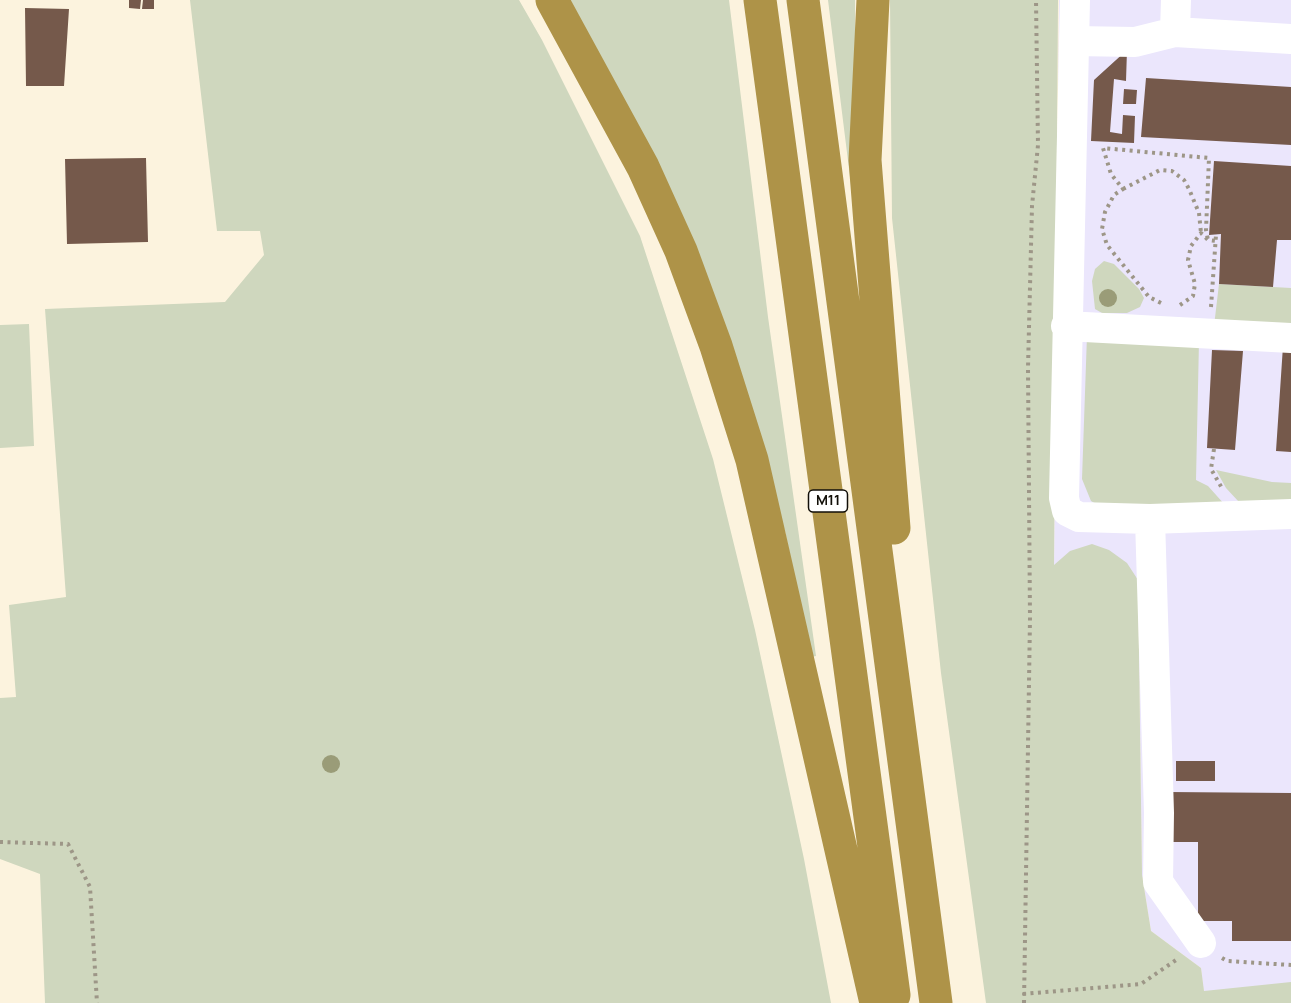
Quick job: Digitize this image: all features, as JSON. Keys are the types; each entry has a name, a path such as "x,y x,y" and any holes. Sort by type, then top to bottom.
{"highway":[{"path":"552,0 643,167 681,251 716,346 752,460 876,1003"},
{"name":"M11","path":"760,0 895,1003"},
{"name":"M11","path":"803,0 936,1003"},
{"path":"873,0 866,160 924,913"}],"lane":[{"path":"1075,0 1066,326 1064,498 1067,512 1079,517 1150,519 1291,514"},
{"path":"1175,32 1176,0"},
{"path":"1074,41 1135,42 1175,32 1291,39"},
{"path":"1066,326 1291,338"},
{"path":"1150,519 1159,813 1158,882 1201,943"}],"path":[{"path":"1024,1003 1030,618 1028,368 1032,206 1038,144 1036,0"},
{"path":"1123,189 1111,174 1103,148 1209,158 1206,230 1208,240"},
{"path":"1166,306 1149,297 1107,245 1102,229 1105,212 1114,195 1160,170 1172,171 1184,180 1189,189 1199,213 1201,233 1208,240 1216,241"},
{"path":"1173,306 1181,305 1193,296 1195,284 1188,260 1191,246 1201,233"},
{"path":"1210,332 1216,235"},
{"path":"1214,449 1211,469 1215,479 1241,515"},
{"path":"0,842 68,844 90,887 97,1003"},
{"path":"1023,994 1141,984 1201,943 1227,961 1291,965"}],"shaded area":[{"path":"1059,0 1291,0 1291,1003 1205,1003 1201,968 1151,931 1142,875 1138,580 1054,566"}],"green space":[{"path":"190,0 519,0 542,40 640,236 713,459 755,630 804,859 831,1003 45,1003 40,874 0,859 0,698 16,697 9,605 66,597 45,309 225,302 264,255 260,231 217,231"},
{"path":"567,0 729,0 768,317 816,656 811,657 785,531"},
{"path":"828,0 855,0 856,225"},
{"path":"890,0 1058,0 1054,565 1070,551 1092,544 1109,550 1127,563 1138,580 1142,875 1151,931 1201,968 1204,991 1291,982 1291,1003 986,1003 941,673 892,218"},
{"path":"1104,261 1114,264 1139,289 1144,298 1140,307 1127,313 1102,313 1095,309 1092,281 1095,269"},
{"path":"1219,284 1291,288 1291,331 1214,326"},
{"path":"29,324 34,446 0,448 0,325"},
{"path":"1087,335 1199,341 1196,480 1208,486 1225,505 1103,508 1091,501 1082,479"},
{"path":"1216,470 1272,482 1291,483 1291,501 1239,502 1226,488"}],"building":[{"path":"129,0 141,0 140,9 129,8"},
{"path":"143,0 154,0 154,9 142,9"},
{"path":"25,8 69,9 64,86 26,86"},
{"path":"1127,50 1126,81 1114,79 1110,132 1122,134 1123,115 1135,116 1134,143 1091,141 1094,80"},
{"path":"1146,78 1291,87 1291,145 1141,137"},
{"path":"1124,89 1137,90 1136,104 1123,104"},
{"path":"146,158 148,242 67,244 65,159"},
{"path":"1214,161 1291,166 1291,240 1277,240 1273,287 1219,284 1221,234 1209,235"},
{"path":"1283,346 1291,347 1291,452 1276,451"},
{"path":"1212,350 1243,351 1235,450 1207,448"},
{"path":"1176,761 1215,761 1215,781 1176,781"},
{"path":"1168,792 1291,793 1291,941 1232,941 1232,921 1198,921 1198,842 1171,842"}]}
